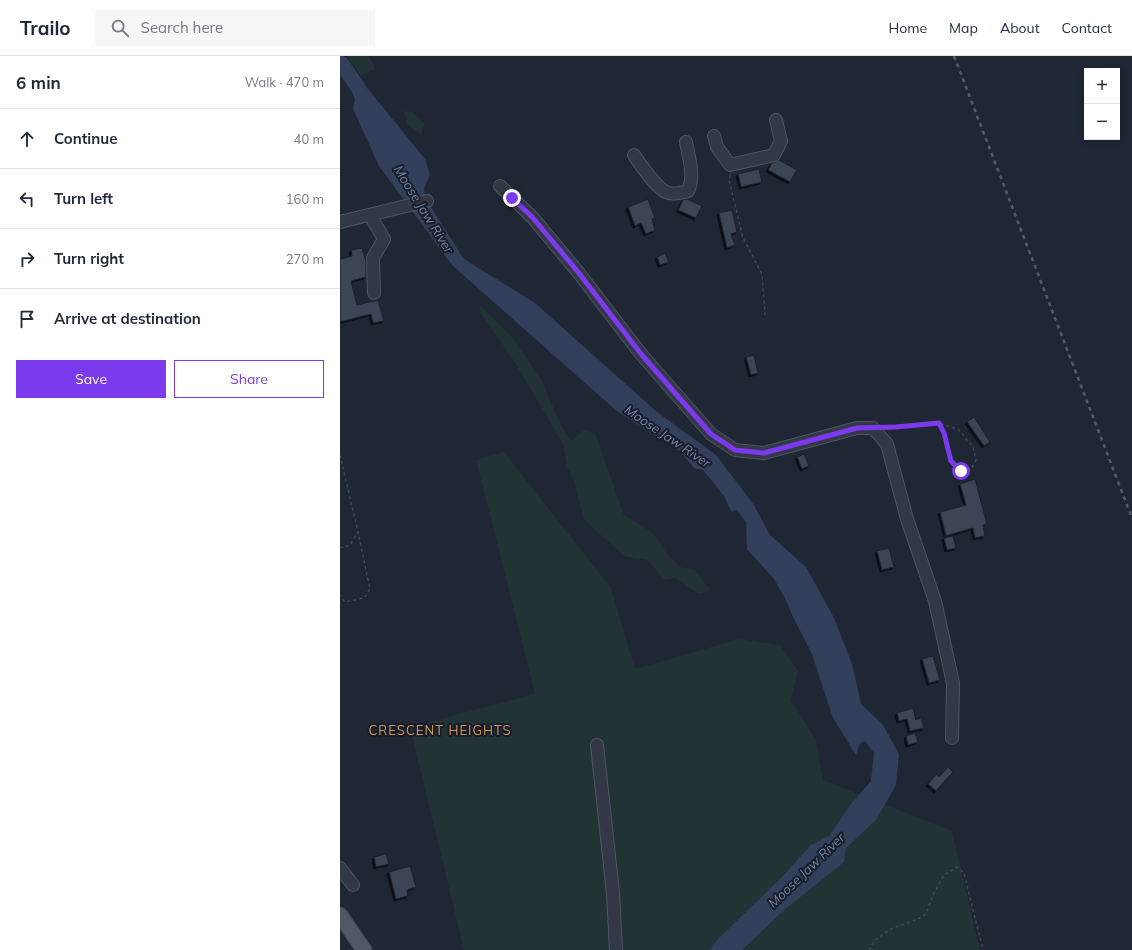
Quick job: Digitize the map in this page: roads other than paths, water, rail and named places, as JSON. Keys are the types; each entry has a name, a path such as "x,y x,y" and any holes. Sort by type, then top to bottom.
{"main road":[{"path":"340,915 364,950"}],"street":[{"path":"714,136 717,147 730,166 774,155 781,141 776,120"},
{"path":"634,156 666,192 679,193 688,191 692,183 690,160 686,142"},
{"path":"500,186 533,218 578,272 641,354 711,434 735,450 764,453 857,428 873,428 887,444 907,519 935,601 953,683 952,738"},
{"path":"340,222 427,201"},
{"path":"370,215 384,239 374,258 374,293"},
{"path":"597,745 613,893 616,950"},
{"path":"340,868 353,885"}],"water":[{"path":"359,78 425,159 430,175 424,188 425,198 464,259 535,303 657,412 716,455 754,505 770,535 806,567 834,618 852,664 861,704 883,725 899,754 896,785 876,820 846,848 844,862 784,910 742,950 710,950 717,940 782,877 811,845 829,836 851,804 871,781 874,753 865,741 860,743 856,755 833,718 812,654 785,598 774,579 747,549 746,522 737,510 731,511 724,496 703,470 694,468 680,451 619,413 452,265 379,166 353,109"}],"waterway":[{"name":"Moose Jaw River","path":"340,63 357,86 367,106"}],"railway":[{"path":"954,56 1132,518"}],"district":[{"name":"CRESCENT HEIGHTS","path":"440,730"}]}
